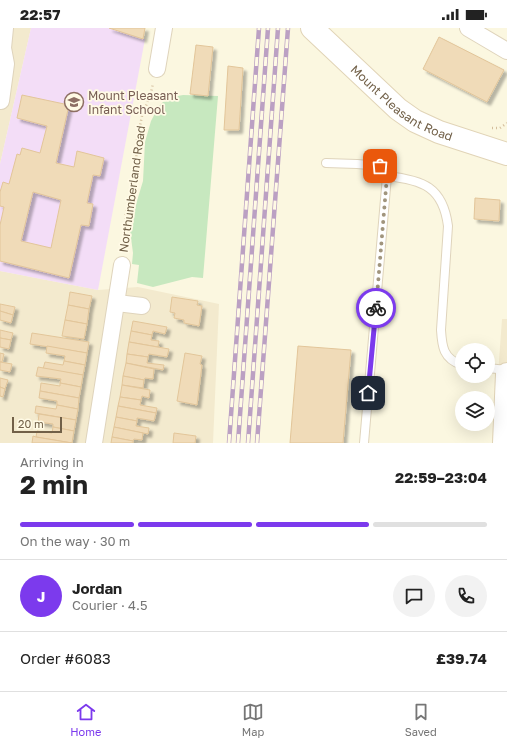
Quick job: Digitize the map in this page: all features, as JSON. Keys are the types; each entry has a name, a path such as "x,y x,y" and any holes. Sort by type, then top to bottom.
{"street":[{"path":"1,101 6,64 2,48 5,28"},
{"path":"163,60 164,28"},
{"name":"Mount Pleasant Road","path":"312,28 389,100 416,121 439,132 507,154"},
{"path":"468,28 507,51"},
{"name":"Northumberland Road","path":"94,443 122,265"},
{"path":"116,303 142,306"},
{"path":"504,443 507,374"}],"lane":[{"path":"326,163 380,166 387,176 364,443"},
{"path":"387,176 424,183 442,202 448,226 441,330 444,351 455,362"},
{"path":"495,369 507,370"}],"path":[{"name":"Northumberland Road","path":"122,265 126,212 136,168 142,116 163,60"},
{"path":"484,128 500,128 507,123"}],"shaded area":[{"path":"0,28 31,28 0,164"},
{"name":"Mount Pleasant Infant School","path":"31,28 109,28 145,39 98,290 0,271 0,164"},
{"path":"0,271 98,290 138,287 219,304 213,443 0,443"},
{"path":"502,319 507,319 507,443 493,443"}],"green space":[{"path":"183,95 218,96 203,278 192,277 153,287 137,283 139,265 132,264 133,253 130,230 131,221 143,181 145,142 151,121 159,106 167,98"}],"building":[{"path":"109,28 145,28 143,39"},
{"path":"439,37 504,70 487,102 423,69"},
{"path":"196,45 213,47 208,96 190,94"},
{"path":"228,66 243,68 239,130 224,130"},
{"path":"22,95 69,105 56,163 74,167 77,151 104,158 100,176 93,175 87,203 93,204 89,226 81,225 69,278 0,261 0,225 4,207 0,206 0,192 3,182 9,184 17,154 20,155 22,148 40,153 47,126 17,118","holes":["33,192 61,200 51,248 21,241"]},
{"path":"475,198 500,200 499,221 474,219"},
{"path":"70,292 92,296 89,309 68,305"},
{"path":"172,297 198,301 197,305 202,306 199,326 184,323 184,320 174,318 175,313 170,312"},
{"path":"0,304 15,307 13,315 0,311"},
{"path":"68,305 89,309 87,324 65,320"},
{"path":"0,311 13,315 11,323 0,320"},
{"path":"65,320 87,324 84,339 62,336"},
{"path":"133,321 167,327 165,334 153,331 152,335 131,331"},
{"path":"0,330 13,333 11,340 0,338"},
{"path":"131,331 152,335 151,340 159,341 158,347 129,342"},
{"path":"32,333 89,342 87,353 30,344"},
{"path":"0,338 11,340 9,349 0,347"},
{"path":"129,342 169,349 167,357 149,354 148,357 127,354"},
{"path":"47,346 87,353 85,365 64,361 65,356 46,353"},
{"path":"298,346 351,350 343,443 290,443"},
{"path":"0,353 4,354 2,362 0,362"},
{"path":"185,353 202,356 197,405 177,401"},
{"path":"127,354 148,357 147,363 164,365 163,370 126,363"},
{"path":"64,361 85,365 83,375 43,369 45,362 63,365"},
{"path":"0,362 12,364 10,372 0,370"},
{"path":"126,363 154,369 153,379 145,378 144,380 123,376"},
{"path":"38,367 83,375 81,387 60,383 61,379 36,376"},
{"path":"123,376 144,380 143,388 122,385"},
{"path":"0,378 8,380 5,389 0,387"},
{"path":"41,383 60,386 60,383 81,387 79,398 40,391"},
{"path":"122,385 150,390 149,398 142,396 141,400 120,397"},
{"path":"0,387 5,389 3,397 0,396"},
{"path":"40,391 79,398 78,409 57,405 57,401 39,398"},
{"path":"120,397 141,400 140,405 157,408 156,413 118,406"},
{"path":"57,405 78,409 76,420 35,413 36,406 56,409"},
{"path":"118,406 156,413 154,421 137,418 137,421 116,417"},
{"path":"39,414 76,420 74,431 53,427 53,424 38,422"},
{"path":"116,417 137,421 136,426 149,428 148,434 114,427"},
{"path":"53,427 74,431 72,443 36,437 37,431 52,433"},
{"path":"114,427 143,433 142,440 134,439 133,441 112,437"},
{"path":"174,433 196,436 195,443 173,443"},
{"path":"33,436 36,437 72,443 32,443"},
{"path":"112,437 133,441 133,443 111,443"}],"railway":[{"path":"229,443 259,28"},
{"path":"238,443 268,28"},
{"path":"248,443 278,28"},
{"path":"257,443 288,28"}],"way so far":[{"path":"376,308 387,176 380,166"}],"place":[{"name":"Mount Pleasant Infant School","path":"74,102"}],"route":[{"path":"368,393 376,308"}]}
